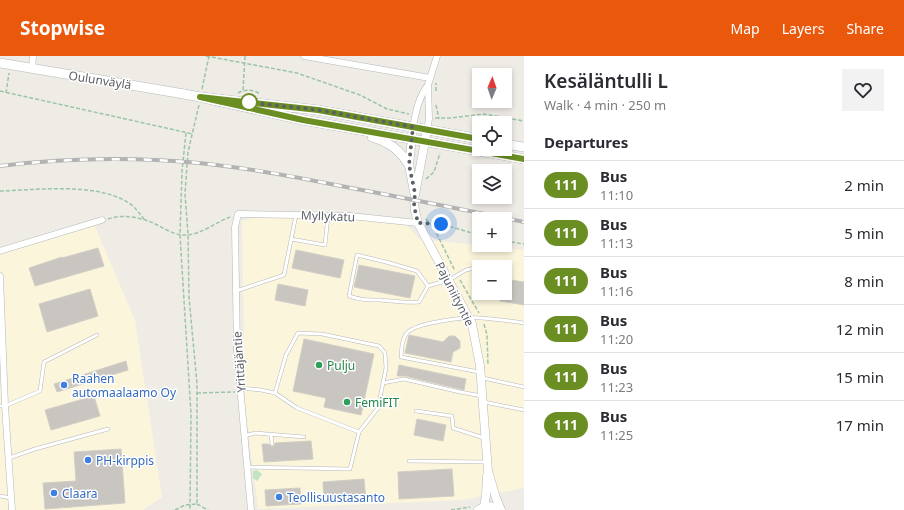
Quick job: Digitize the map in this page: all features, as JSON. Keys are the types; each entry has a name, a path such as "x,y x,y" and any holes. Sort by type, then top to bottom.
{"main road":[{"name":"Oulunväylä","path":"0,63 200,98 294,107 472,138"},
{"name":"Oulunväylä","path":"214,100 280,116 332,126 524,159"},
{"path":"332,126 387,142 401,153 409,165"},
{"path":"512,145 524,147"}],"street":[{"path":"32,69 33,56"},
{"path":"304,56 433,78"},
{"path":"413,127 422,94 433,78 437,56"},
{"path":"427,130 429,117 428,85"},
{"name":"Pajuniityntie","path":"413,127 409,165 415,193"},
{"name":"Pajuniityntie","path":"427,130 415,193 414,206 418,223 472,324 481,375 488,471 501,510"},
{"name":"Myllykatu","path":"238,214 350,216 418,223"},
{"name":"Yrittäjäntie","path":"238,214 235,227 237,351 251,510"},
{"path":"0,251 102,220"},
{"path":"0,276 3,406 9,458 12,510"},
{"name":"Pajuniityntie","path":"480,509 486,495 488,471"},
{"path":"480,509 494,507 501,510"}],"lane":[{"path":"236,291 284,275 296,215"},
{"path":"291,239 325,245 328,216"},
{"path":"428,286 417,271 357,255 349,296 360,300 382,300 402,303 419,302 428,286 449,280 466,270 472,269"},
{"path":"524,323 469,318 421,325 407,333 402,341 401,357 524,386"},
{"path":"247,467 350,469 359,432 378,408 386,368 385,353 379,346 322,334 298,333 286,355 275,393"},
{"path":"3,406 40,391 44,362 97,335"},
{"path":"383,383 404,379 460,392 524,410"},
{"path":"240,390 261,390 275,393 297,408 359,432"},
{"path":"416,411 452,416 453,428 485,438"},
{"path":"9,458 35,449 108,429"},
{"path":"244,436 255,433 304,437"},
{"path":"271,435 272,444"},
{"path":"409,461 487,462"},
{"path":"0,496 11,498"}],"path":[{"path":"197,504 197,393 189,297 188,234 185,194 187,160 208,56 297,73 354,93 387,109 416,115"},
{"path":"243,90 245,56"},
{"path":"6,93 10,65"},
{"path":"433,78 436,97"},
{"path":"0,92 193,134"},
{"path":"436,103 439,118"},
{"path":"429,117 445,118 484,114 524,121"},
{"path":"444,133 445,118"},
{"path":"186,133 182,171 180,235 190,414 190,510"},
{"path":"424,181 434,172 442,145"},
{"path":"0,191 67,189 95,192 113,196 128,202 144,219"},
{"path":"102,220 112,217 144,219 180,235 200,232 218,222 238,214"},
{"path":"418,223 441,224 472,233"},
{"path":"512,242 524,244"},
{"path":"197,393 240,390"},
{"path":"175,510 190,503 197,504 208,510"}],"shaded area":[{"path":"256,217 383,220 405,223 419,239 472,245 472,252 512,252 512,249 524,250 524,488 463,500 258,509 245,407 242,221"},
{"path":"94,224 135,320 162,497 143,510 0,510 0,252"}],"green space":[{"path":"257,470 262,474 257,481 253,478 253,471"}],"building":[{"path":"98,248 104,266 35,286 29,268 62,257"},
{"path":"296,250 344,260 340,278 292,268"},
{"path":"359,265 415,276 410,298 354,287"},
{"path":"512,280 524,282 524,305 500,301 512,300"},
{"path":"278,284 308,290 305,306 275,300"},
{"path":"90,289 98,316 47,332 39,304"},
{"path":"409,335 443,342 449,336 455,336 460,341 460,348 453,352 451,362 405,353"},
{"path":"304,339 374,354 361,415 324,407 326,398 293,391"},
{"path":"126,361 128,370 57,392 54,384"},
{"path":"399,365 466,379 464,390 405,376 397,376"},
{"path":"94,396 100,416 51,430 45,410"},
{"path":"417,419 446,425 443,441 414,435"},
{"path":"311,441 313,459 264,462 262,444 269,444 272,447 275,443"},
{"path":"121,449 125,503 45,509 43,483 76,481 74,452"},
{"path":"452,469 454,496 399,499 398,472"},
{"path":"364,479 366,501 324,503 323,482"},
{"path":"300,488 301,504 266,506 265,490"}],"railway":[{"path":"0,166 50,161 100,159 199,163 236,167 291,176 524,222"}],"bus line":[{"name":"111","path":"472,138 318,110 200,97 280,116 472,150"},
{"name":"111","path":"507,156 524,159"}],"place":[{"name":"Pulju","path":"319,365"},
{"name":"Raahen automaalaamo Oy","path":"64,385"},
{"name":"FemiFIT","path":"347,402"},
{"name":"PH-kirppis","path":"88,460"},
{"name":"Claara","path":"54,493"},
{"name":"Teollisuustasanto","path":"279,497"}],"route":[{"path":"249,102 245,102 318,110 413,127 409,170 415,193 414,206 416,217 418,223 441,224"}]}
